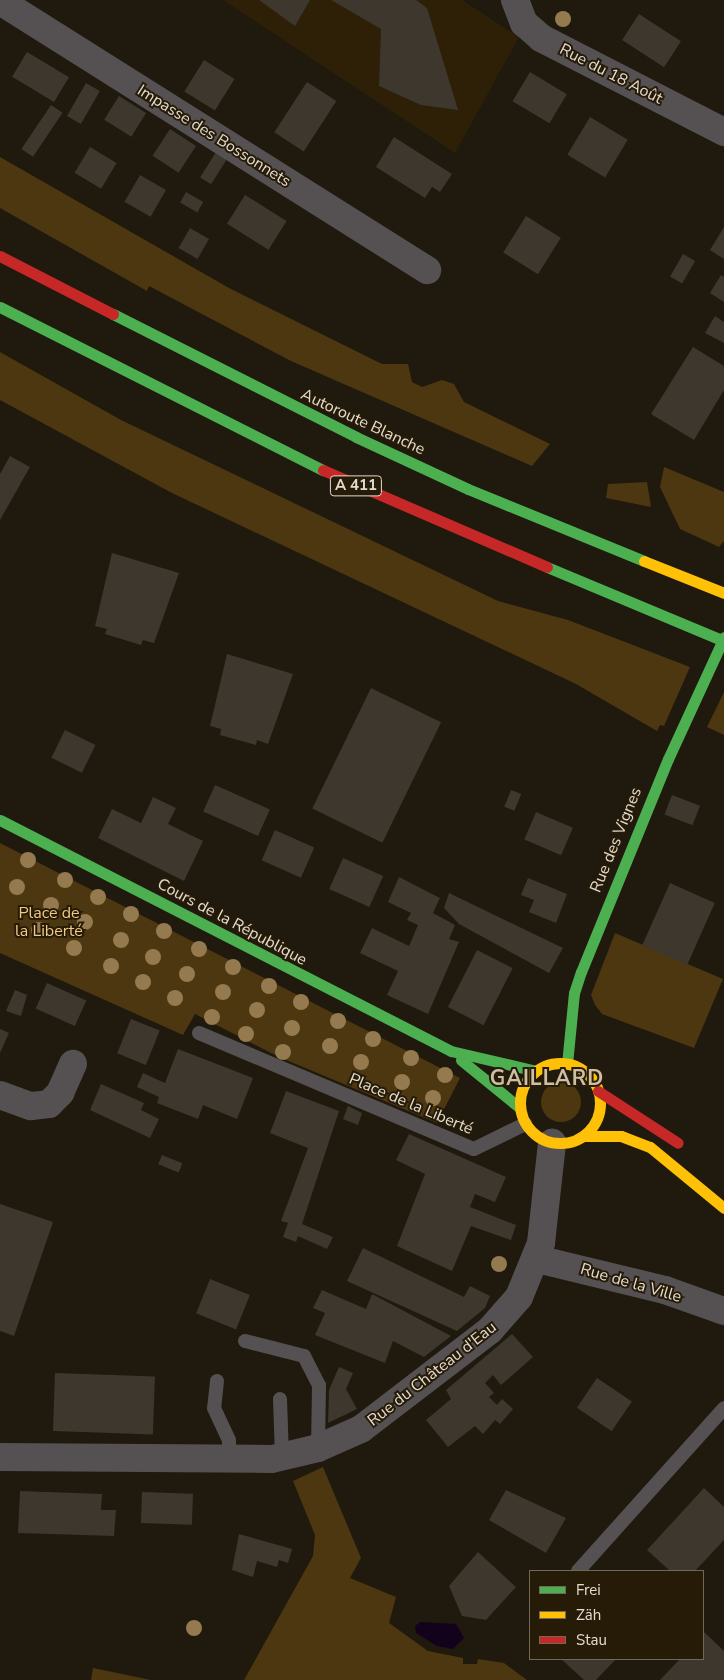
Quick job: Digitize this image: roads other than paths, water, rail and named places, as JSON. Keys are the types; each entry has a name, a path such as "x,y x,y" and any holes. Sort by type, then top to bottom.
{"main road":[{"name":"Autoroute Blanche","path":"0,256 176,349 356,437 468,489 724,592"},
{"name":"A 411","path":"0,307 152,387 356,486 724,639"},
{"name":"Rue des Vignes","path":"567,1064 575,989 682,728 724,639"},
{"name":"Cours de la République","path":"0,820 450,1051 520,1108"},
{"name":"Cours de la République","path":"450,1051 536,1072"},
{"path":"687,1149 598,1091 589,1076 567,1064 551,1064 536,1072 522,1091 520,1108 526,1124 552,1143 583,1136 621,1136 650,1147 724,1208"},
{"path":"583,1136 598,1116 598,1091"}],"street":[{"name":"Rue du 18 Août","path":"515,0 524,23 535,34 724,132"},
{"name":"Impasse des Bossonnets","path":"0,1 427,270"},
{"path":"0,1095 31,1106 48,1104 60,1093 73,1064"},
{"name":"Rue du Château d'Eau","path":"0,1457 228,1461 282,1457 318,1448 383,1414 490,1330 519,1297 537,1259 552,1143"},
{"name":"Rue de la Ville","path":"537,1259 665,1290 724,1311"}],"lane":[{"name":"Place de la Liberté","path":"199,1033 474,1149 526,1124"},
{"path":"245,1341 304,1356 319,1385 318,1448"},
{"path":"217,1381 214,1408 229,1440 228,1461"},
{"path":"280,1400 282,1457"},
{"path":"579,1570 724,1408"}],"district":[{"name":"GAILLARD","path":"547,1078"}]}
